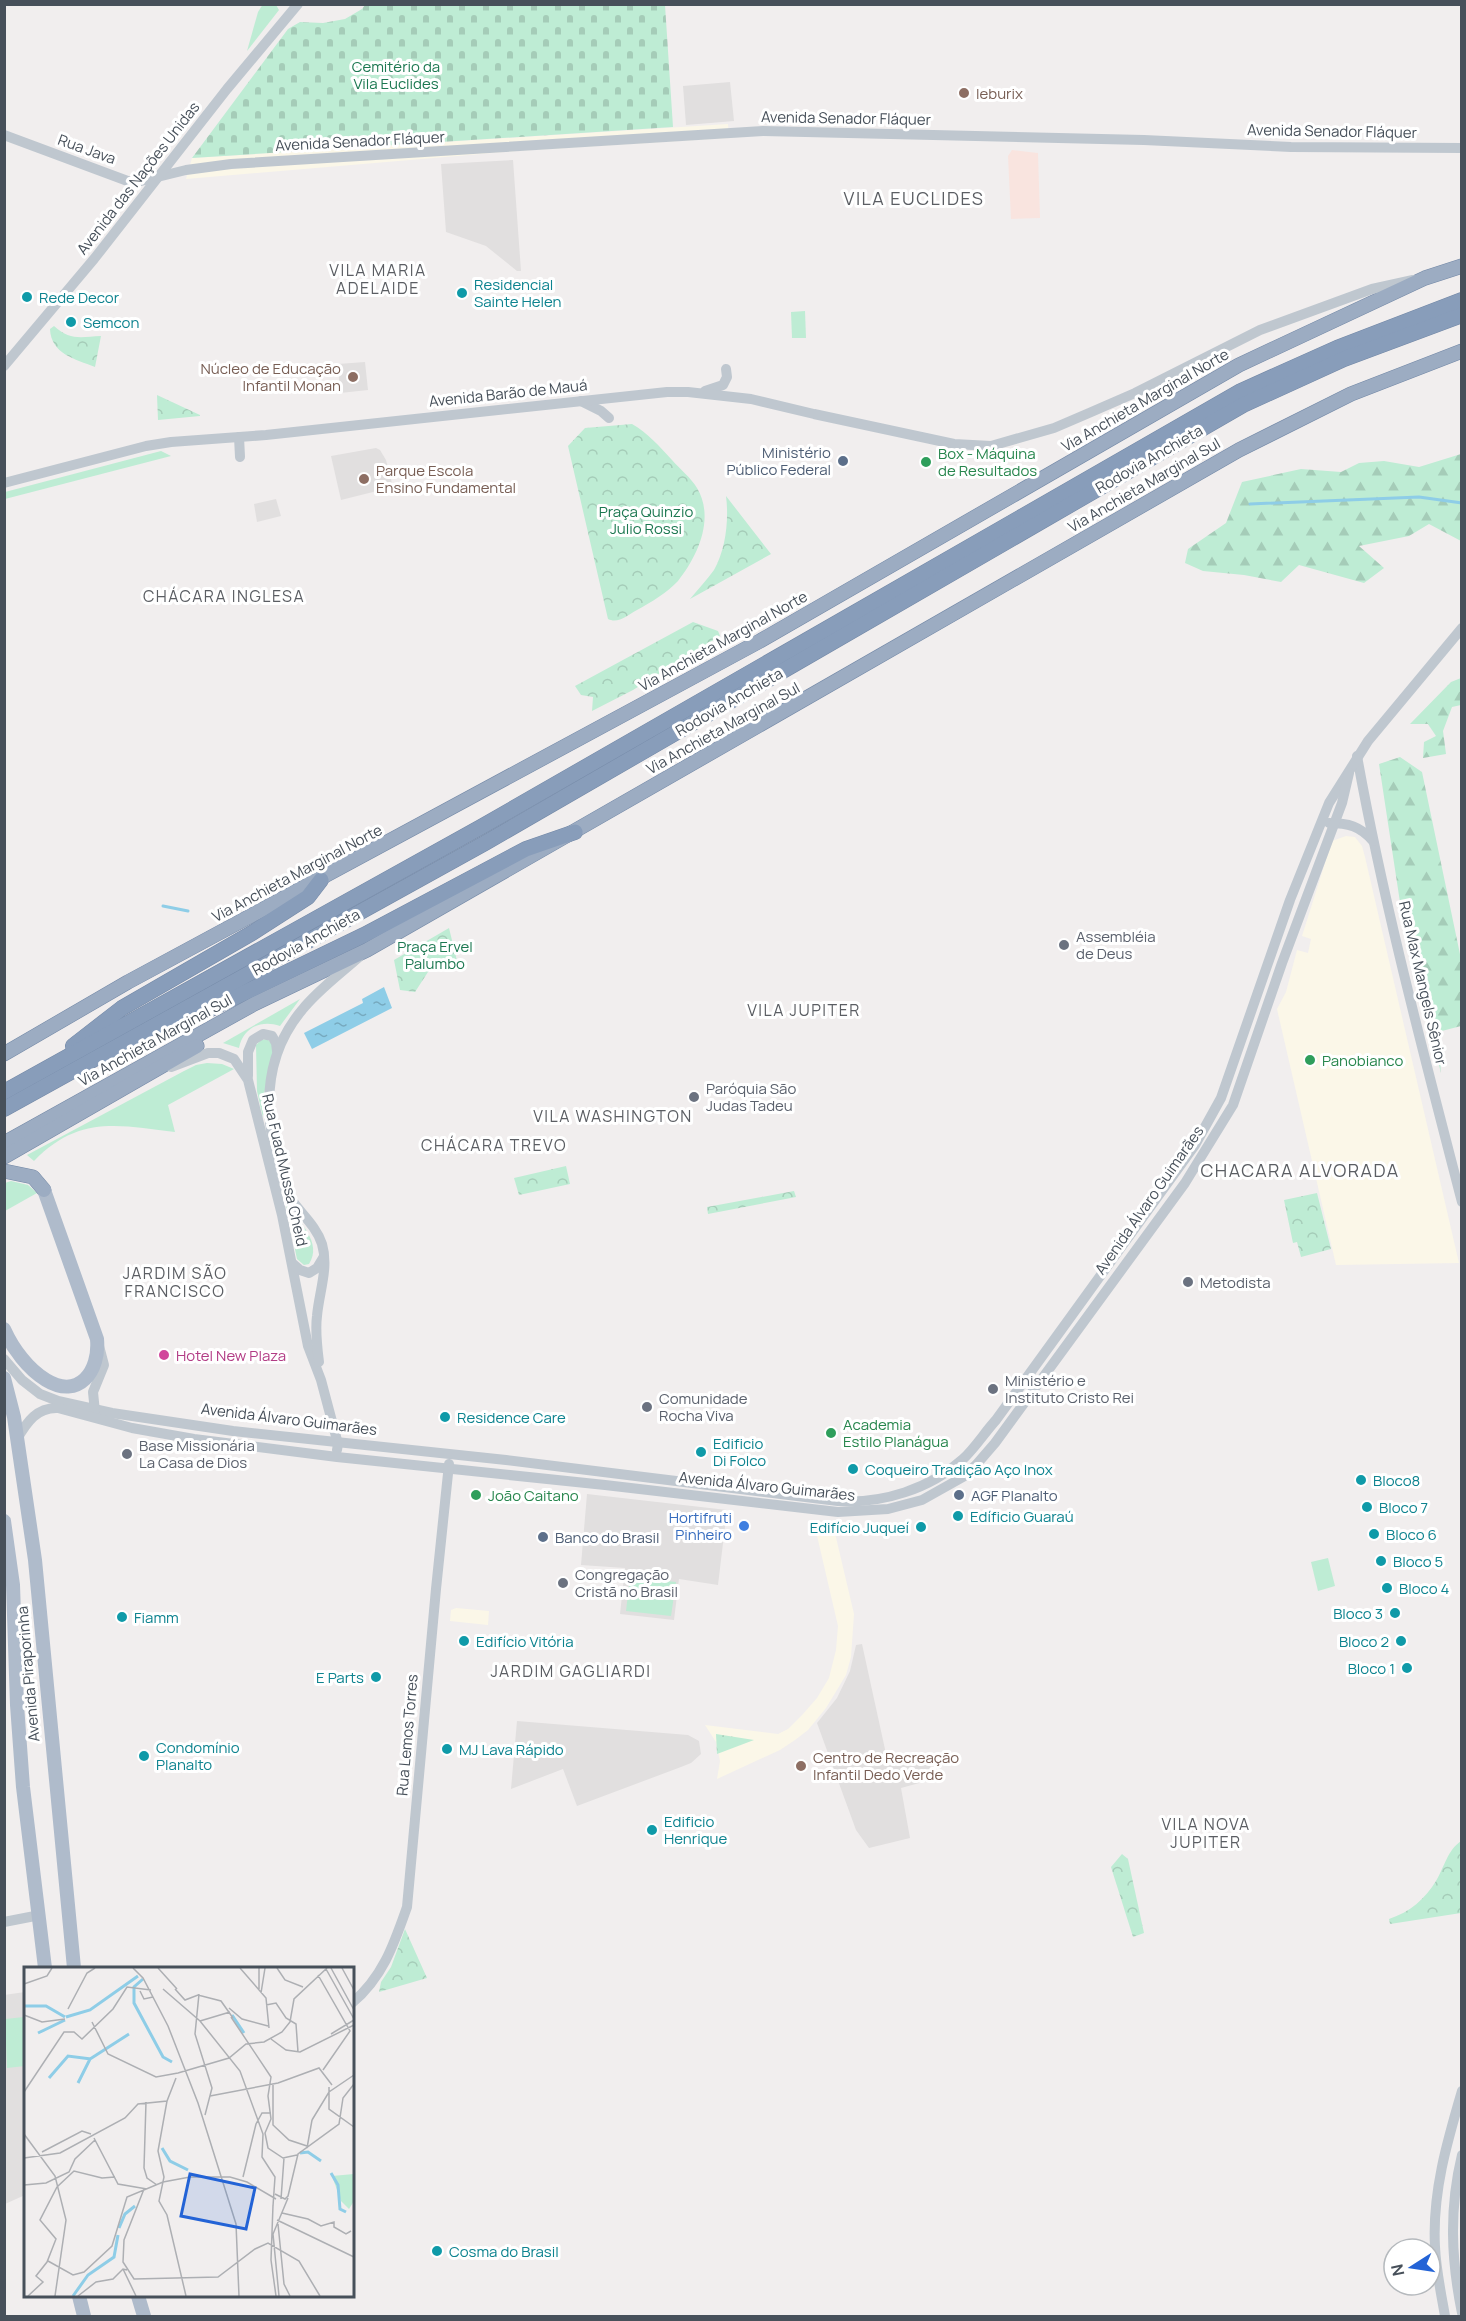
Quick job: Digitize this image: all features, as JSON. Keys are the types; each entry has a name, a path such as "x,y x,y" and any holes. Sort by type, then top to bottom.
{"highway":[{"name":"Via Anchieta Marginal Norte","path":"4,1054 128,982 321,880 760,641 1239,365 1425,278 1461,266"},
{"name":"Rodovia Anchieta","path":"4,1092 491,821 1241,391 1337,348 1461,300"},
{"name":"Rodovia Anchieta","path":"4,1109 485,843 1243,405 1344,359 1461,315"},
{"name":"Via Anchieta Marginal Sul","path":"4,1143 254,1004 367,950 1239,450 1351,394 1461,351"},
{"path":"1438,359 1461,360"},
{"path":"51,1083 116,1056 236,995 364,935 526,849 575,832"},
{"path":"58,1062 78,1041 122,1008 274,919 308,897 321,880"},
{"path":"4,1157 148,1075 240,1019 254,1004"},
{"path":"4,1171 33,1178 45,1190"}],"main road":[{"path":"4,1329 10,1354 48,1382 62,1386 77,1384 88,1376 97,1362 97,1339 45,1190"},
{"name":"Avenida Piraporinha","path":"4,1378 17,1439 35,1560 74,1967"},
{"name":"Avenida Piraporinha","path":"4,1521 13,1585 17,1705 23,1787 45,1967"},
{"path":"79,2297 84,2316"},
{"path":"139,2297 144,2316"}],"street":[{"name":"Avenida das Nações Unidas","path":"4,366 296,6"},
{"name":"Avenida Senador Fláquer","path":"231,164 763,130 1143,140 1291,147 1461,148"},
{"name":"Rua Java","path":"4,135 133,183 186,170 231,164"},
{"name":"Avenida Barão de Mauá","path":"4,483 146,446 667,392 701,393 751,399 954,444 991,446 1054,428 1136,393 1260,330 1372,289 1425,278"},
{"path":"701,393 723,385 727,377 726,369"},
{"path":"581,401 601,411 609,418"},
{"path":"239,437 240,457"},
{"name":"Avenida Álvaro Guimarães","path":"17,1439 32,1417 51,1408 112,1413 233,1431 450,1454 849,1502 901,1493 932,1480 965,1457 1005,1409 1180,1168 1221,1098 1290,900 1336,790 1357,756 1459,632"},
{"name":"Rua Max Mangels Sênior","path":"1357,756 1414,1017 1461,1202"},
{"name":"Avenida Álvaro Guimarães","path":"10,1354 22,1380 40,1394 157,1433 337,1457 802,1509 856,1512 907,1505 935,1493 963,1477 976,1465 1018,1412 1077,1328 1185,1183 1225,1120 1233,1104 1282,963 1346,792 1350,769"},
{"path":"1322,820 1358,827 1374,841"},
{"name":"Rua Fuad Mussa Cheid","path":"321,1380 316,1330 324,1280 324,1254 318,1235 286,1193 282,1184 267,1110 277,1052 302,1010 367,950"},
{"path":"248,1080 248,1052 254,1040 263,1034 272,1036 277,1052"},
{"name":"Rua Fuad Mussa Cheid","path":"148,1075 195,1057 208,1053 219,1053 234,1059 248,1080 292,1263 308,1346 321,1380 338,1443 337,1457"},
{"path":"292,1263 300,1270 309,1273 317,1268 324,1254"},
{"path":"95,1413 94,1388 104,1365 97,1339"},
{"path":"69,1403 94,1388"},
{"name":"Rua Lemos Torres","path":"354,2001 378,1976 390,1955 407,1907 450,1454"},
{"path":"532,1477 533,1464"},
{"path":"4,1922 40,1915"},
{"path":"1444,2316 1437,2268 1435,2218 1442,2160 1461,2091"},
{"path":"1461,2155 1452,2206 1452,2237 1453,2263 1461,2313"}],"shaded area":[{"path":"730,82 734,121 686,125 683,86"},
{"path":"728,124 729,138 517,151 186,179 192,158"},
{"path":"1012,150 1038,153 1040,218 1011,219 1008,156"},
{"path":"513,160 521,271 517,271 486,246 446,232 441,164"},
{"name":"Núcleo de Educação Infantil Monan","path":"365,362 368,390 340,393 338,364"},
{"name":"Parque Escola Ensino Fundamental","path":"376,448 386,460 393,487 341,500 331,456"},
{"path":"276,499 281,516 257,522 254,504"},
{"path":"1346,836 1355,837 1362,846 1365,857 1459,1263 1336,1265 1277,1009 1286,992 1297,950 1308,953 1311,939 1302,936 1332,841"},
{"path":"587,1494 727,1510 718,1585 679,1579 674,1620 620,1614 625,1568 581,1565"},
{"path":"815,1527 834,1529 854,1614 851,1657 846,1675 826,1708 808,1730 780,1750 717,1779 720,1761 716,1742 705,1725 778,1734 788,1729 803,1714 817,1698 829,1678 836,1650 838,1626"},
{"path":"456,1608 489,1611 488,1625 450,1621 451,1610"},
{"path":"862,1644 888,1763 927,1755 934,1779 901,1788 910,1838 869,1848 856,1830 817,1723 837,1698 850,1671 856,1645"},
{"path":"517,1721 688,1735 699,1741 701,1754 691,1763 577,1806 563,1769 511,1789"},
{"path":"24,1992 24,2195 5,2204 4,1995"}],"green space":[{"path":"263,4 276,5 279,10 247,51 258,12"},
{"name":"Cemitério da Vila Euclides","path":"365,5 665,5 673,127 192,158 288,29 300,22 323,23 345,19"},
{"path":"805,311 806,338 792,338 791,312"},
{"path":"54,326 71,336 101,336 95,367 59,350 51,337 50,329"},
{"path":"157,395 200,415 200,416 158,420"},
{"name":"Praça Quinzio Julio Rossi","path":"632,424 653,440 695,484 702,500 704,524 698,548 678,581 647,604 623,618 612,620 608,619 568,446 585,428"},
{"path":"161,451 171,456 5,499 5,492"},
{"path":"1461,454 1461,541 1429,524 1409,536 1359,546 1384,568 1364,583 1299,565 1281,582 1203,571 1185,563 1188,549 1226,523 1242,482 1301,469 1341,472 1359,463 1384,461 1419,467"},
{"name":"Praça Quinzio Julio Rossi","path":"726,496 771,554 690,599 718,562 727,524"},
{"path":"693,622 718,631 720,636 633,690 592,711 593,697 581,695 575,686"},
{"path":"1461,678 1461,705 1452,707 1443,731 1446,754 1423,758 1424,742 1436,736 1428,724 1410,724 1451,682"},
{"path":"1400,757 1422,772 1461,959 1461,1026 1438,1032 1441,1073 1403,922 1379,764"},
{"name":"Praça Ervel Palumbo","path":"449,928 459,969 428,972 415,992 400,990 394,960"},
{"path":"300,999 280,1026 266,1024 254,1027 244,1035 239,1048 223,1043"},
{"path":"267,1039 275,1046 264,1094 263,1118 257,1091 256,1045 261,1040"},
{"path":"207,1063 222,1064 234,1069 168,1105 175,1132 136,1127 100,1127 67,1136 50,1146 34,1161 27,1155 184,1071"},
{"path":"566,1166 570,1184 519,1195 514,1178"},
{"path":"11,1181 28,1185 37,1193 5,1211 5,1183"},
{"path":"794,1191 796,1197 708,1214 707,1207"},
{"path":"1317,1193 1331,1249 1301,1257 1297,1242 1293,1243 1284,1200"},
{"path":"286,1205 303,1225 311,1240 313,1256 309,1264 304,1265 297,1259"},
{"path":"1328,1558 1335,1586 1318,1591 1311,1562"},
{"path":"630,1577 676,1582 671,1616 626,1611"},
{"path":"716,1734 754,1740 717,1754"},
{"path":"1461,1841 1461,1913 1390,1924 1389,1919 1410,1909 1427,1894 1449,1854"},
{"path":"1122,1854 1128,1859 1144,1933 1133,1937 1111,1867"},
{"path":"405,1929 427,1978 379,1992 381,1982 391,1967"},
{"path":"24,2017 24,2066 7,2068 5,2019"}],"water":[{"path":"384,987 392,1008 312,1049 304,1033 363,1003 362,999"}],"waterway":[{"path":"1250,504 1419,497 1462,503"},
{"path":"163,906 188,911"}],"place":[{"name":"Ieburix","path":"964,93"},
{"name":"Residencial Sainte Helen","path":"462,293"},
{"name":"Rede Decor","path":"27,297"},
{"name":"Semcon","path":"71,322"},
{"name":"Núcleo de Educação Infantil Monan","path":"353,377"},
{"name":"Ministério Público Federal","path":"843,461"},
{"name":"Box - Máquina de Resultados","path":"926,462"},
{"name":"Parque Escola Ensino Fundamental","path":"364,479"},
{"name":"Assembléia de Deus","path":"1064,945"},
{"name":"Panobianco","path":"1310,1060"},
{"name":"Paróquia São Judas Tadeu","path":"694,1097"},
{"name":"Metodista","path":"1188,1282"},
{"name":"Hotel New Plaza","path":"164,1355"},
{"name":"Ministério e Instituto Cristo Rei","path":"993,1389"},
{"name":"Comunidade Rocha Viva","path":"647,1407"},
{"name":"Residence Care","path":"445,1417"},
{"name":"Academia Estilo Planágua","path":"831,1433"},
{"name":"Edificio Di Folco","path":"701,1452"},
{"name":"Base Missionária La Casa de Dios","path":"127,1454"},
{"name":"Coqueiro Tradição Aço Inox","path":"853,1469"},
{"name":"Bloco8","path":"1361,1480"},
{"name":"João Caitano","path":"476,1495"},
{"name":"AGF Planalto","path":"959,1495"},
{"name":"Bloco 7","path":"1367,1507"},
{"name":"Edíficio Guaraú","path":"958,1516"},
{"name":"Hortifruti Pinheiro","path":"744,1526"},
{"name":"Edifício Juqueí","path":"921,1527"},
{"name":"Bloco 6","path":"1374,1534"},
{"name":"Banco do Brasil","path":"543,1537"},
{"name":"Bloco 5","path":"1381,1561"},
{"name":"Congregação Cristã no Brasil","path":"563,1583"},
{"name":"Bloco 4","path":"1387,1588"},
{"name":"Bloco 3","path":"1395,1613"},
{"name":"Fiamm","path":"122,1617"},
{"name":"Edifício Vitória","path":"464,1641"},
{"name":"Bloco 2","path":"1401,1641"},
{"name":"Bloco 1","path":"1407,1668"},
{"name":"E Parts","path":"376,1677"},
{"name":"MJ Lava Rápido","path":"447,1749"},
{"name":"Condomínio Planalto","path":"144,1756"},
{"name":"Centro de Recreação Infantil Dedo Verde","path":"801,1766"},
{"name":"Edificio Henrique","path":"652,1830"},
{"name":"Cosma do Brasil","path":"437,2251"}],"district":[{"name":"VILA EUCLIDES","path":"914,198"},
{"name":"VILA MARIA ADELAIDE","path":"378,279"},
{"name":"CHÁCARA INGLESA","path":"224,596"},
{"name":"VILA JUPITER","path":"804,1010"},
{"name":"VILA WASHINGTON","path":"613,1116"},
{"name":"CHÁCARA TREVO","path":"494,1145"},
{"name":"CHACARA ALVORADA","path":"1300,1170"},
{"name":"JARDIM SÃO FRANCISCO","path":"175,1282"},
{"name":"JARDIM GAGLIARDI","path":"571,1671"},
{"name":"VILA NOVA JUPITER","path":"1206,1833"}]}
